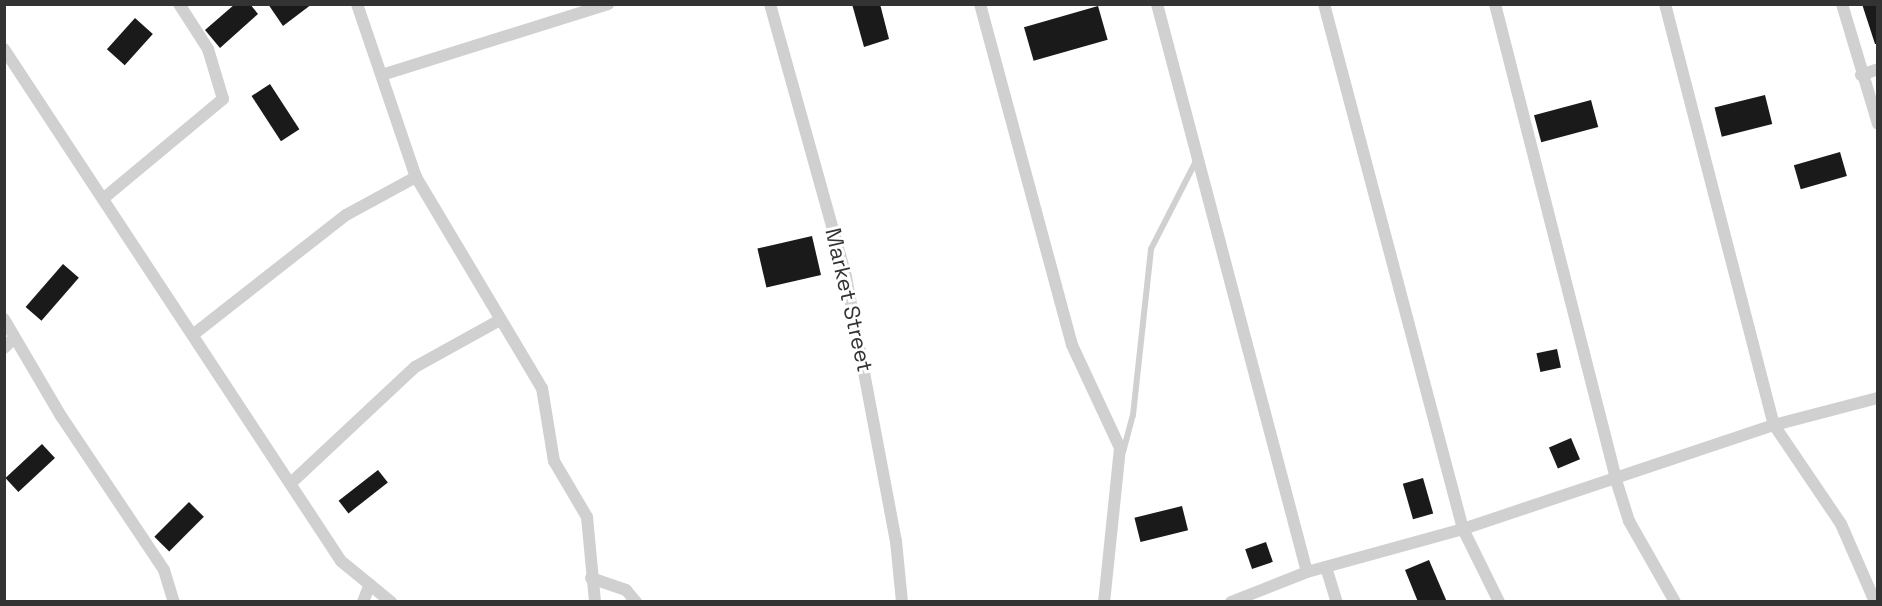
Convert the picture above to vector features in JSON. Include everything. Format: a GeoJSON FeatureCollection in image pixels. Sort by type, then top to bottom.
{"type":"FeatureCollection","features":[{"type":"Feature","properties":{"kind":"street"},"geometry":{"type":"LineString","coordinates":[[104,198],[223,99],[208,49],[179,4]]}},
{"type":"Feature","properties":{"kind":"street"},"geometry":{"type":"LineString","coordinates":[[357,4],[385,74],[416,177],[542,388],[554,461],[587,517],[595,602]]}},
{"type":"Feature","properties":{"kind":"street"},"geometry":{"type":"LineString","coordinates":[[385,74],[573,8],[608,4]]}},
{"type":"Feature","properties":{"kind":"street","name":"Market Street"},"geometry":{"type":"LineString","coordinates":[[770,4],[846,277],[896,541],[902,602]]}},
{"type":"Feature","properties":{"kind":"street"},"geometry":{"type":"LineString","coordinates":[[980,4],[1072,345],[1120,448],[1104,602]]}},
{"type":"Feature","properties":{"kind":"street"},"geometry":{"type":"LineString","coordinates":[[1157,4],[1195,163],[1307,572]]}},
{"type":"Feature","properties":{"kind":"street"},"geometry":{"type":"LineString","coordinates":[[1324,4],[1463,530],[1499,602]]}},
{"type":"Feature","properties":{"kind":"street"},"geometry":{"type":"LineString","coordinates":[[1495,4],[1616,480],[1629,521],[1675,602]]}},
{"type":"Feature","properties":{"kind":"street"},"geometry":{"type":"LineString","coordinates":[[1665,4],[1774,425],[1841,524],[1875,602]]}},
{"type":"Feature","properties":{"kind":"street"},"geometry":{"type":"LineString","coordinates":[[1842,4],[1861,75],[1878,124]]}},
{"type":"Feature","properties":{"kind":"street"},"geometry":{"type":"LineString","coordinates":[[4,49],[194,334],[341,561],[391,602]]}},
{"type":"Feature","properties":{"kind":"street"},"geometry":{"type":"LineString","coordinates":[[1861,75],[1878,69]]}},
{"type":"Feature","properties":{"kind":"street"},"geometry":{"type":"LineString","coordinates":[[194,334],[346,215],[416,177]]}},
{"type":"Feature","properties":{"kind":"street"},"geometry":{"type":"LineString","coordinates":[[4,319],[164,570],[174,602]]}},
{"type":"Feature","properties":{"kind":"street"},"geometry":{"type":"LineString","coordinates":[[291,483],[415,367],[500,320]]}},
{"type":"Feature","properties":{"kind":"street"},"geometry":{"type":"LineString","coordinates":[[4,348],[14,338]]}},
{"type":"Feature","properties":{"kind":"street"},"geometry":{"type":"LineString","coordinates":[[1231,602],[1307,572],[1463,530],[1774,425],[1878,398]]}},
{"type":"Feature","properties":{"kind":"street"},"geometry":{"type":"LineString","coordinates":[[1326,567],[1337,602]]}},
{"type":"Feature","properties":{"kind":"street"},"geometry":{"type":"LineString","coordinates":[[591,578],[627,590],[636,602]]}},
{"type":"Feature","properties":{"kind":"street"},"geometry":{"type":"LineString","coordinates":[[363,602],[370,584]]}},
{"type":"Feature","properties":{"kind":"lane"},"geometry":{"type":"LineString","coordinates":[[1120,462],[1133,415],[1151,249],[1195,163]]}},
{"type":"Feature","properties":{"kind":"building"},"geometry":{"type":"Polygon","coordinates":[[[235,4],[250,4],[258,14],[220,48],[205,30],[235,4]]]}},
{"type":"Feature","properties":{"kind":"building"},"geometry":{"type":"Polygon","coordinates":[[[268,4],[312,4],[283,26],[268,4]]]}},
{"type":"Feature","properties":{"kind":"building"},"geometry":{"type":"Polygon","coordinates":[[[852,4],[880,4],[889,39],[864,47],[852,4]]]}},
{"type":"Feature","properties":{"kind":"building"},"geometry":{"type":"Polygon","coordinates":[[[1862,4],[1878,4],[1878,44],[1875,44],[1862,4]]]}},
{"type":"Feature","properties":{"kind":"building"},"geometry":{"type":"Polygon","coordinates":[[[1098,6],[1108,40],[1034,61],[1024,27],[1098,6]]]}},
{"type":"Feature","properties":{"kind":"building"},"geometry":{"type":"Polygon","coordinates":[[[135,18],[153,34],[125,65],[107,49],[135,18]]]}},
{"type":"Feature","properties":{"kind":"building"},"geometry":{"type":"Polygon","coordinates":[[[270,84],[299,129],[281,141],[252,96],[270,84]]]}},
{"type":"Feature","properties":{"kind":"building"},"geometry":{"type":"Polygon","coordinates":[[[1765,95],[1772,124],[1722,137],[1715,108],[1765,95]]]}},
{"type":"Feature","properties":{"kind":"building"},"geometry":{"type":"Polygon","coordinates":[[[1591,100],[1598,127],[1541,142],[1534,115],[1591,100]]]}},
{"type":"Feature","properties":{"kind":"building"},"geometry":{"type":"Polygon","coordinates":[[[1840,152],[1847,176],[1801,189],[1794,165],[1840,152]]]}},
{"type":"Feature","properties":{"kind":"building"},"geometry":{"type":"Polygon","coordinates":[[[812,236],[821,275],[766,288],[757,249],[812,236]]]}},
{"type":"Feature","properties":{"kind":"building"},"geometry":{"type":"Polygon","coordinates":[[[63,264],[79,278],[41,321],[26,307],[63,264]]]}},
{"type":"Feature","properties":{"kind":"building"},"geometry":{"type":"Polygon","coordinates":[[[1557,349],[1561,368],[1540,372],[1536,353],[1557,349]]]}},
{"type":"Feature","properties":{"kind":"building"},"geometry":{"type":"Polygon","coordinates":[[[1571,438],[1580,459],[1558,469],[1549,447],[1571,438]]]}},
{"type":"Feature","properties":{"kind":"building"},"geometry":{"type":"Polygon","coordinates":[[[42,444],[55,458],[18,492],[5,478],[42,444]]]}},
{"type":"Feature","properties":{"kind":"building"},"geometry":{"type":"Polygon","coordinates":[[[378,470],[388,483],[348,513],[339,501],[378,470]]]}},
{"type":"Feature","properties":{"kind":"building"},"geometry":{"type":"Polygon","coordinates":[[[1423,478],[1433,514],[1413,519],[1403,484],[1423,478]]]}},
{"type":"Feature","properties":{"kind":"building"},"geometry":{"type":"Polygon","coordinates":[[[189,502],[204,517],[169,551],[154,537],[189,502]]]}},
{"type":"Feature","properties":{"kind":"building"},"geometry":{"type":"Polygon","coordinates":[[[1182,506],[1188,530],[1141,542],[1134,518],[1182,506]]]}},
{"type":"Feature","properties":{"kind":"building"},"geometry":{"type":"Polygon","coordinates":[[[1266,542],[1273,562],[1252,569],[1245,549],[1266,542]]]}},
{"type":"Feature","properties":{"kind":"building"},"geometry":{"type":"Polygon","coordinates":[[[1429,560],[1447,602],[1418,602],[1405,570],[1429,560]]]}}]}
